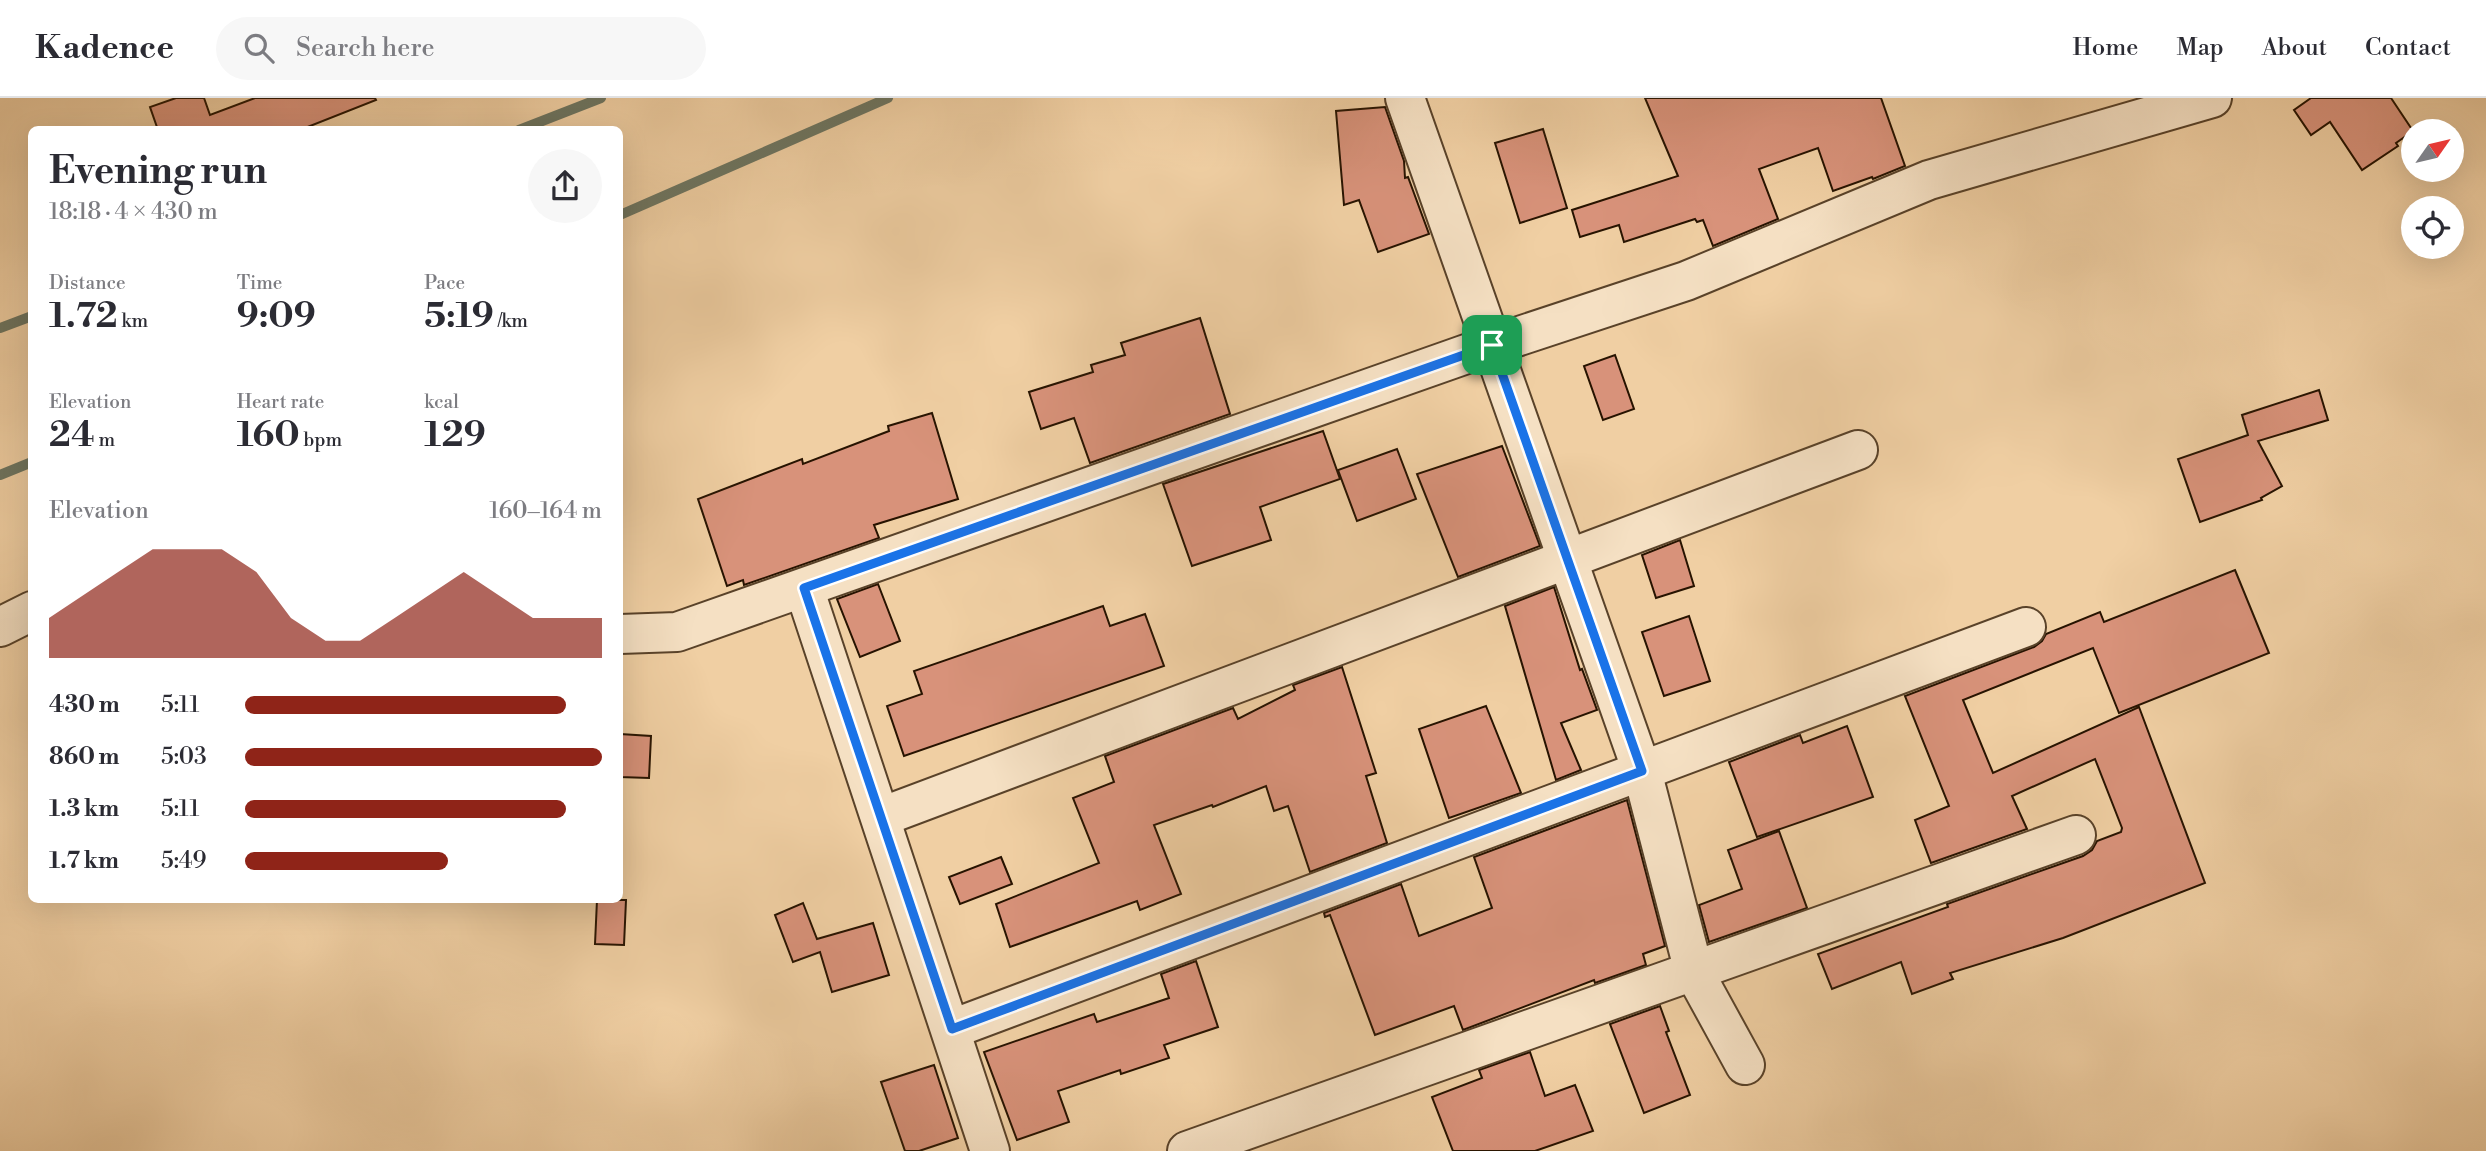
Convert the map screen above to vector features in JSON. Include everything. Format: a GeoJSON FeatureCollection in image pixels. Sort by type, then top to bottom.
{"type":"FeatureCollection","features":[{"type":"Feature","properties":{"kind":"street"},"geometry":{"type":"LineString","coordinates":[[1405,98],[1642,771],[1694,972],[1745,1065]]}},
{"type":"Feature","properties":{"kind":"street"},"geometry":{"type":"LineString","coordinates":[[623,634],[677,632],[1492,345],[1686,281],[1929,180],[2212,98]]}},
{"type":"Feature","properties":{"kind":"street"},"geometry":{"type":"LineString","coordinates":[[881,817],[1858,450]]}},
{"type":"Feature","properties":{"kind":"street"},"geometry":{"type":"LineString","coordinates":[[804,588],[952,1029],[990,1151]]}},
{"type":"Feature","properties":{"kind":"street"},"geometry":{"type":"LineString","coordinates":[[0,627],[28,613]]}},
{"type":"Feature","properties":{"kind":"street"},"geometry":{"type":"LineString","coordinates":[[952,1029],[2026,627]]}},
{"type":"Feature","properties":{"kind":"street"},"geometry":{"type":"LineString","coordinates":[[1187,1151],[2076,835]]}},
{"type":"Feature","properties":{"kind":"building"},"geometry":{"type":"Polygon","coordinates":[[[176,98],[204,98],[210,115],[255,98],[376,100],[310,126],[157,126],[150,107],[176,98]]]}},
{"type":"Feature","properties":{"kind":"building"},"geometry":{"type":"Polygon","coordinates":[[[1645,98],[1881,98],[1905,166],[1833,191],[1818,148],[1759,169],[1778,219],[1713,246],[1703,220],[1697,222],[1695,219],[1624,242],[1619,225],[1580,237],[1572,210],[1678,176],[1645,98]]]}},
{"type":"Feature","properties":{"kind":"building"},"geometry":{"type":"Polygon","coordinates":[[[2311,98],[2391,98],[2405,119],[2401,119],[2401,139],[2396,143],[2398,146],[2362,170],[2330,122],[2311,135],[2294,110],[2311,98]]]}},
{"type":"Feature","properties":{"kind":"building"},"geometry":{"type":"Polygon","coordinates":[[[1385,107],[1404,161],[1405,178],[1408,177],[1429,234],[1378,252],[1359,200],[1344,205],[1336,111],[1385,107]]]}},
{"type":"Feature","properties":{"kind":"building"},"geometry":{"type":"Polygon","coordinates":[[[1543,129],[1567,208],[1520,223],[1495,143],[1543,129]]]}},
{"type":"Feature","properties":{"kind":"building"},"geometry":{"type":"Polygon","coordinates":[[[1200,318],[1230,414],[1090,463],[1074,418],[1041,429],[1029,392],[1093,372],[1091,365],[1125,355],[1121,343],[1200,318]]]}},
{"type":"Feature","properties":{"kind":"building"},"geometry":{"type":"Polygon","coordinates":[[[1615,355],[1634,409],[1603,420],[1584,366],[1615,355]]]}},
{"type":"Feature","properties":{"kind":"building"},"geometry":{"type":"Polygon","coordinates":[[[2319,390],[2328,420],[2258,441],[2282,486],[2261,498],[2262,500],[2200,522],[2178,459],[2248,435],[2242,415],[2319,390]]]}},
{"type":"Feature","properties":{"kind":"building"},"geometry":{"type":"Polygon","coordinates":[[[932,413],[958,499],[874,525],[879,538],[744,585],[743,580],[727,586],[698,499],[802,459],[803,464],[889,431],[888,426],[932,413]]]}},
{"type":"Feature","properties":{"kind":"building"},"geometry":{"type":"Polygon","coordinates":[[[1323,431],[1340,479],[1260,507],[1271,540],[1192,566],[1163,484],[1323,431]]]}},
{"type":"Feature","properties":{"kind":"building"},"geometry":{"type":"Polygon","coordinates":[[[1502,446],[1540,546],[1458,577],[1417,474],[1502,446]]]}},
{"type":"Feature","properties":{"kind":"building"},"geometry":{"type":"Polygon","coordinates":[[[1397,449],[1416,499],[1357,521],[1338,470],[1397,449]]]}},
{"type":"Feature","properties":{"kind":"building"},"geometry":{"type":"Polygon","coordinates":[[[1680,540],[1694,586],[1656,598],[1642,555],[1680,540]]]}},
{"type":"Feature","properties":{"kind":"building"},"geometry":{"type":"Polygon","coordinates":[[[2235,570],[2269,653],[2119,713],[2093,648],[1963,700],[1993,773],[2139,707],[2205,883],[2063,938],[1950,973],[1953,979],[1912,994],[1901,962],[1832,989],[1818,954],[1948,907],[1947,904],[2083,856],[2092,850],[2097,841],[2121,832],[2122,828],[2095,759],[2012,796],[2027,829],[1931,863],[1915,820],[1949,806],[1905,696],[2034,647],[2046,634],[2100,612],[2104,622],[2235,570]]]}},
{"type":"Feature","properties":{"kind":"building"},"geometry":{"type":"Polygon","coordinates":[[[878,584],[900,641],[860,657],[837,599],[878,584]]]}},
{"type":"Feature","properties":{"kind":"building"},"geometry":{"type":"Polygon","coordinates":[[[1554,587],[1580,670],[1582,669],[1597,710],[1561,723],[1581,770],[1556,780],[1505,606],[1554,587]]]}},
{"type":"Feature","properties":{"kind":"building"},"geometry":{"type":"Polygon","coordinates":[[[1103,606],[1110,626],[1145,614],[1164,666],[904,756],[887,706],[922,694],[914,671],[1103,606]]]}},
{"type":"Feature","properties":{"kind":"building"},"geometry":{"type":"Polygon","coordinates":[[[1689,616],[1710,681],[1664,696],[1642,632],[1689,616]]]}},
{"type":"Feature","properties":{"kind":"building"},"geometry":{"type":"Polygon","coordinates":[[[1342,667],[1376,773],[1366,776],[1387,843],[1310,872],[1288,806],[1274,811],[1266,786],[1213,807],[1212,805],[1154,825],[1181,894],[1140,910],[1137,901],[1010,947],[996,904],[1099,863],[1073,798],[1114,782],[1105,756],[1233,708],[1238,719],[1295,690],[1293,685],[1342,667]]]}},
{"type":"Feature","properties":{"kind":"building"},"geometry":{"type":"Polygon","coordinates":[[[1486,706],[1521,793],[1449,818],[1419,729],[1486,706]]]}},
{"type":"Feature","properties":{"kind":"building"},"geometry":{"type":"Polygon","coordinates":[[[1847,726],[1873,797],[1757,837],[1729,762],[1800,735],[1803,743],[1847,726]]]}},
{"type":"Feature","properties":{"kind":"building"},"geometry":{"type":"Polygon","coordinates":[[[623,734],[651,736],[649,778],[623,777],[623,734]]]}},
{"type":"Feature","properties":{"kind":"building"},"geometry":{"type":"Polygon","coordinates":[[[1627,800],[1665,946],[1643,954],[1646,965],[1595,983],[1594,980],[1463,1030],[1454,1006],[1375,1035],[1330,915],[1325,917],[1324,913],[1401,884],[1419,936],[1492,908],[1474,857],[1627,800]]]}},
{"type":"Feature","properties":{"kind":"building"},"geometry":{"type":"Polygon","coordinates":[[[1779,831],[1807,908],[1709,942],[1699,905],[1742,889],[1728,850],[1779,831]]]}},
{"type":"Feature","properties":{"kind":"building"},"geometry":{"type":"Polygon","coordinates":[[[1001,857],[1012,884],[960,904],[949,877],[1001,857]]]}},
{"type":"Feature","properties":{"kind":"building"},"geometry":{"type":"Polygon","coordinates":[[[623,900],[626,900],[624,945],[595,944],[597,903],[623,903],[623,900]]]}},
{"type":"Feature","properties":{"kind":"building"},"geometry":{"type":"Polygon","coordinates":[[[803,903],[817,939],[873,923],[889,975],[832,992],[820,952],[793,962],[775,915],[803,903]]]}},
{"type":"Feature","properties":{"kind":"building"},"geometry":{"type":"Polygon","coordinates":[[[1196,961],[1218,1027],[1164,1045],[1169,1058],[1121,1074],[1120,1070],[1058,1091],[1069,1122],[1017,1140],[984,1052],[1094,1014],[1097,1022],[1169,998],[1161,974],[1196,961]]]}},
{"type":"Feature","properties":{"kind":"building"},"geometry":{"type":"Polygon","coordinates":[[[1660,1006],[1669,1031],[1666,1032],[1690,1095],[1644,1113],[1610,1024],[1660,1006]]]}},
{"type":"Feature","properties":{"kind":"building"},"geometry":{"type":"Polygon","coordinates":[[[1530,1052],[1545,1096],[1575,1085],[1593,1131],[1535,1151],[1453,1151],[1432,1097],[1482,1078],[1479,1070],[1530,1052]]]}},
{"type":"Feature","properties":{"kind":"building"},"geometry":{"type":"Polygon","coordinates":[[[934,1065],[958,1138],[919,1151],[905,1151],[881,1082],[934,1065]]]}},
{"type":"Feature","properties":{"kind":"waterway"},"geometry":{"type":"LineString","coordinates":[[529,126],[601,98]]}},
{"type":"Feature","properties":{"kind":"waterway"},"geometry":{"type":"LineString","coordinates":[[623,214],[888,98]]}},
{"type":"Feature","properties":{"kind":"waterway"},"geometry":{"type":"LineString","coordinates":[[0,328],[28,318]]}},
{"type":"Feature","properties":{"kind":"waterway"},"geometry":{"type":"LineString","coordinates":[[0,475],[28,464]]}},
{"type":"Feature","properties":{"kind":"route"},"geometry":{"type":"LineString","coordinates":[[1492,345],[1642,771],[952,1029],[804,588],[1492,345]]}}]}
